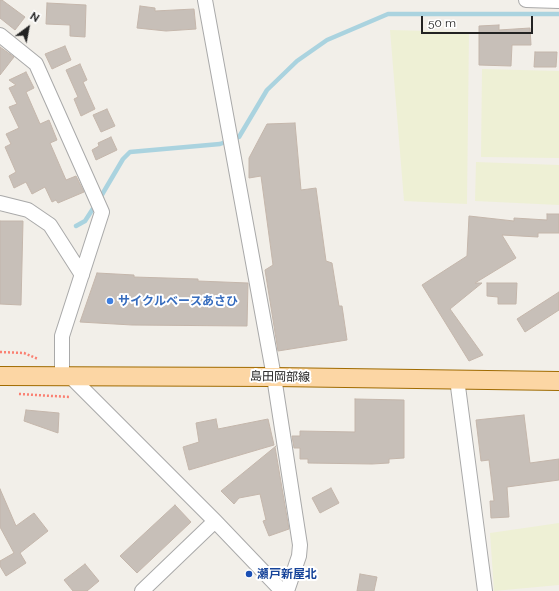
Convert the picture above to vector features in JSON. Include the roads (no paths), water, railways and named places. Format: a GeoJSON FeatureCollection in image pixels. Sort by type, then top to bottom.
{"type":"FeatureCollection","features":[{"type":"Feature","properties":{"kind":"main road","name":"島田岡部線"},"geometry":{"type":"LineString","coordinates":[[0,376],[274,377],[559,381]]}},
{"type":"Feature","properties":{"kind":"street"},"geometry":{"type":"LineString","coordinates":[[205,0],[274,377],[300,545],[299,556],[287,591]]}},
{"type":"Feature","properties":{"kind":"street"},"geometry":{"type":"LineString","coordinates":[[526,0],[559,1]]}},
{"type":"Feature","properties":{"kind":"street"},"geometry":{"type":"LineString","coordinates":[[0,35],[36,64],[102,212],[62,336],[66,376],[215,520],[282,591]]}},
{"type":"Feature","properties":{"kind":"street"},"geometry":{"type":"LineString","coordinates":[[0,203],[28,210],[50,225],[82,275]]}},
{"type":"Feature","properties":{"kind":"street"},"geometry":{"type":"LineString","coordinates":[[457,379],[485,591]]}},
{"type":"Feature","properties":{"kind":"street"},"geometry":{"type":"LineString","coordinates":[[142,591],[215,520]]}},
{"type":"Feature","properties":{"kind":"waterway"},"geometry":{"type":"LineString","coordinates":[[100,198],[123,159],[130,152],[220,144],[239,137],[267,90],[297,61],[327,40],[388,14],[559,14]]}},
{"type":"Feature","properties":{"kind":"waterway"},"geometry":{"type":"LineString","coordinates":[[76,226],[85,221],[96,204]]}},
{"type":"Feature","properties":{"kind":"place","name":"サイクルベースあさひ"},"geometry":{"type":"Point","coordinates":[110,301]}},
{"type":"Feature","properties":{"kind":"place","name":"瀬戸新屋北"},"geometry":{"type":"Point","coordinates":[249,574]}}]}
